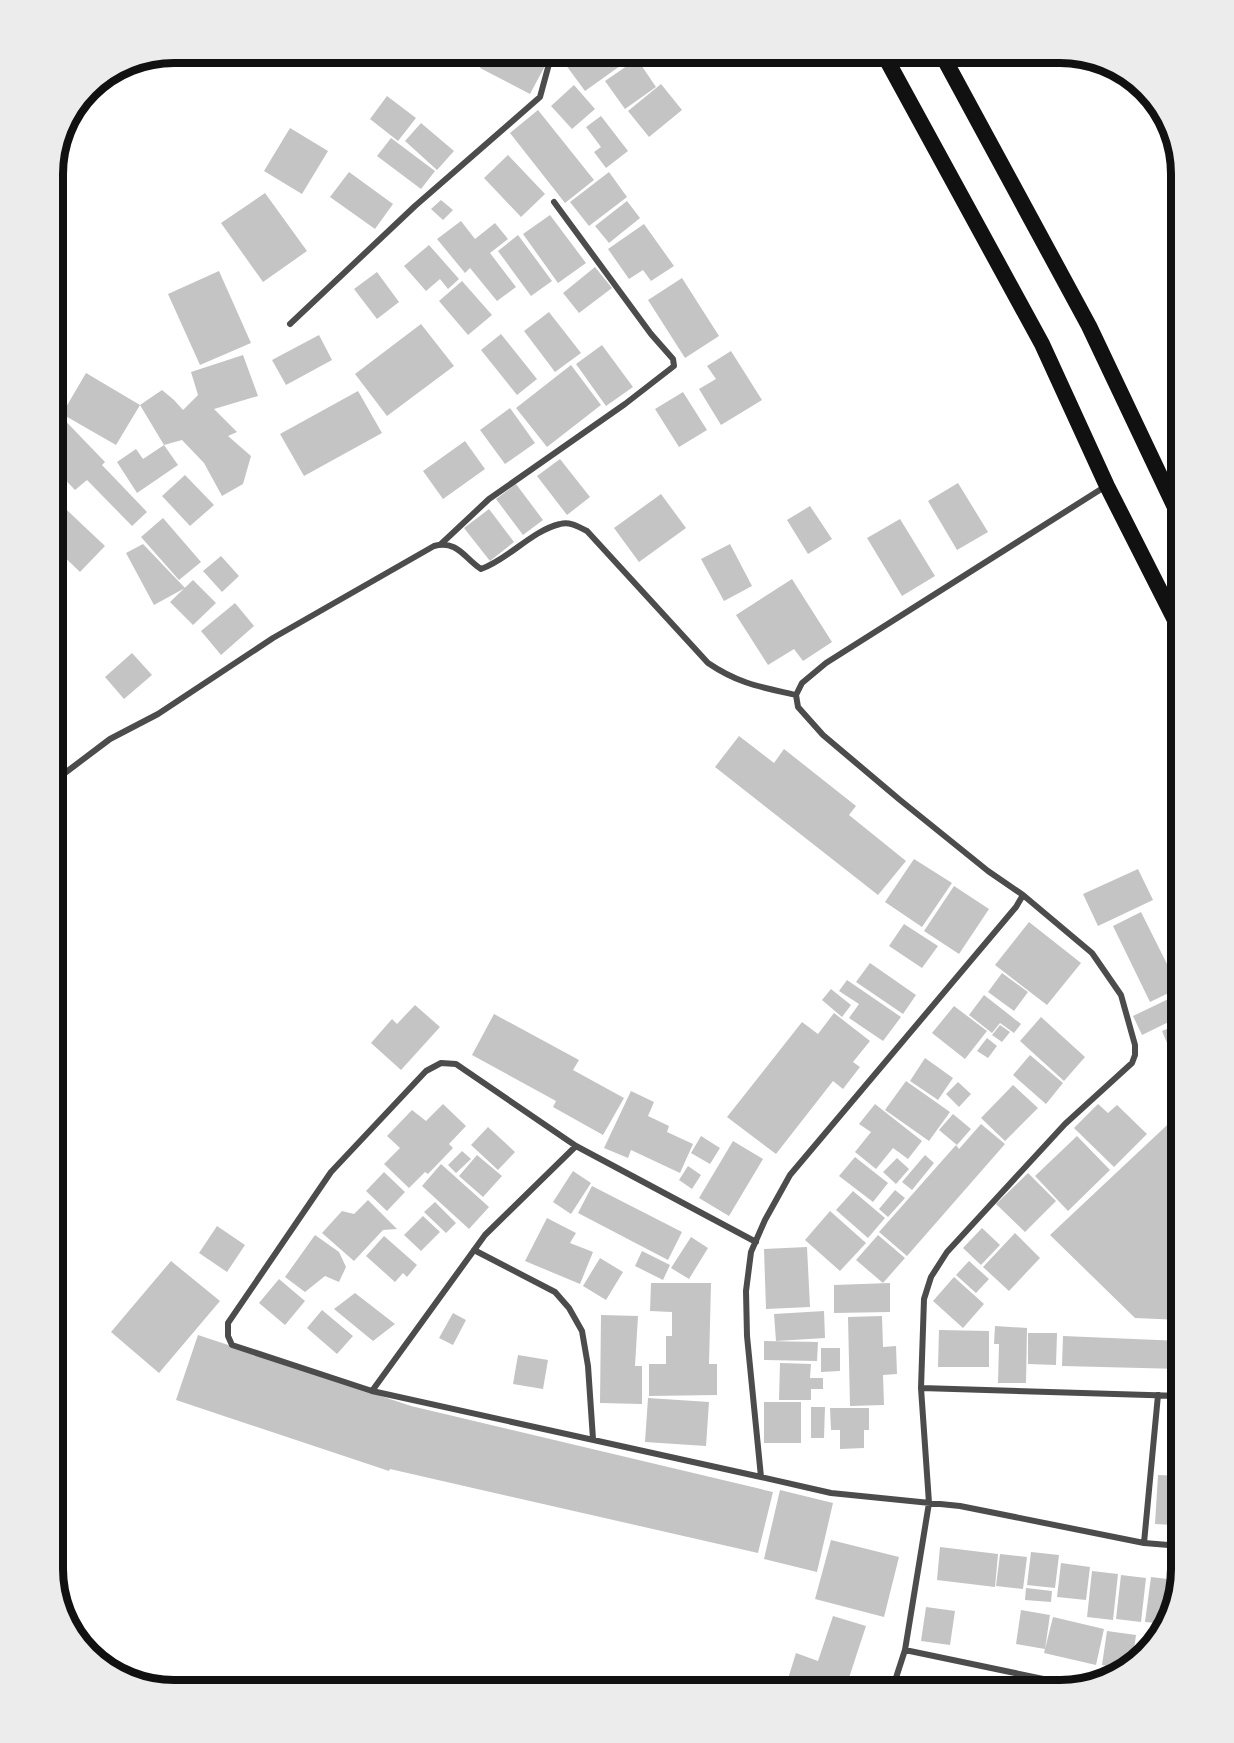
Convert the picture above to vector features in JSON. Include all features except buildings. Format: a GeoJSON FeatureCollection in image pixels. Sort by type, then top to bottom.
{"type":"FeatureCollection","features":[{"type":"Feature","properties":{"kind":"highway"},"geometry":{"type":"LineString","coordinates":[[888,63],[1042,344],[1107,486],[1171,611]]}},
{"type":"Feature","properties":{"kind":"highway"},"geometry":{"type":"LineString","coordinates":[[946,63],[1089,326],[1171,497]]}},
{"type":"Feature","properties":{"kind":"street"},"geometry":{"type":"LineString","coordinates":[[290,324],[415,206],[540,97],[549,63]]}},
{"type":"Feature","properties":{"kind":"street"},"geometry":{"type":"LineString","coordinates":[[63,774],[110,739],[158,714],[273,638],[424,551],[441,544],[489,499],[625,404],[674,366],[673,359],[651,334],[554,202]]}},
{"type":"Feature","properties":{"kind":"street"},"geometry":{"type":"LineString","coordinates":[[895,1680],[905,1650],[930,1503],[921,1388],[924,1299],[931,1278],[947,1252],[1065,1124],[1132,1063],[1135,1045],[1121,995],[1092,953],[823,735],[798,707],[796,695],[802,683],[826,663],[1107,486]]}},
{"type":"Feature","properties":{"kind":"street"},"geometry":{"type":"LineString","coordinates":[[441,544],[448,544],[462,552],[482,569],[538,534],[562,523],[575,525],[587,531],[708,663],[728,676],[750,684],[796,695]]}},
{"type":"Feature","properties":{"kind":"street"},"geometry":{"type":"LineString","coordinates":[[761,1477],[747,1336],[746,1291],[751,1252],[790,1175],[1016,907],[1023,895]]}},
{"type":"Feature","properties":{"kind":"street"},"geometry":{"type":"LineString","coordinates":[[756,1242],[576,1146],[456,1064],[441,1063],[426,1071],[331,1172],[228,1323],[228,1336],[232,1346],[372,1391],[831,1493],[960,1506],[1144,1543],[1171,1545]]}},
{"type":"Feature","properties":{"kind":"street"},"geometry":{"type":"LineString","coordinates":[[372,1391],[485,1235],[576,1146]]}},
{"type":"Feature","properties":{"kind":"street"},"geometry":{"type":"LineString","coordinates":[[474,1250],[555,1292],[569,1308],[582,1331],[588,1366],[593,1440]]}},
{"type":"Feature","properties":{"kind":"street"},"geometry":{"type":"LineString","coordinates":[[921,1388],[1171,1396]]}},
{"type":"Feature","properties":{"kind":"street"},"geometry":{"type":"LineString","coordinates":[[1144,1543],[1158,1395]]}},
{"type":"Feature","properties":{"kind":"street"},"geometry":{"type":"LineString","coordinates":[[905,1650],[1048,1680]]}}]}
